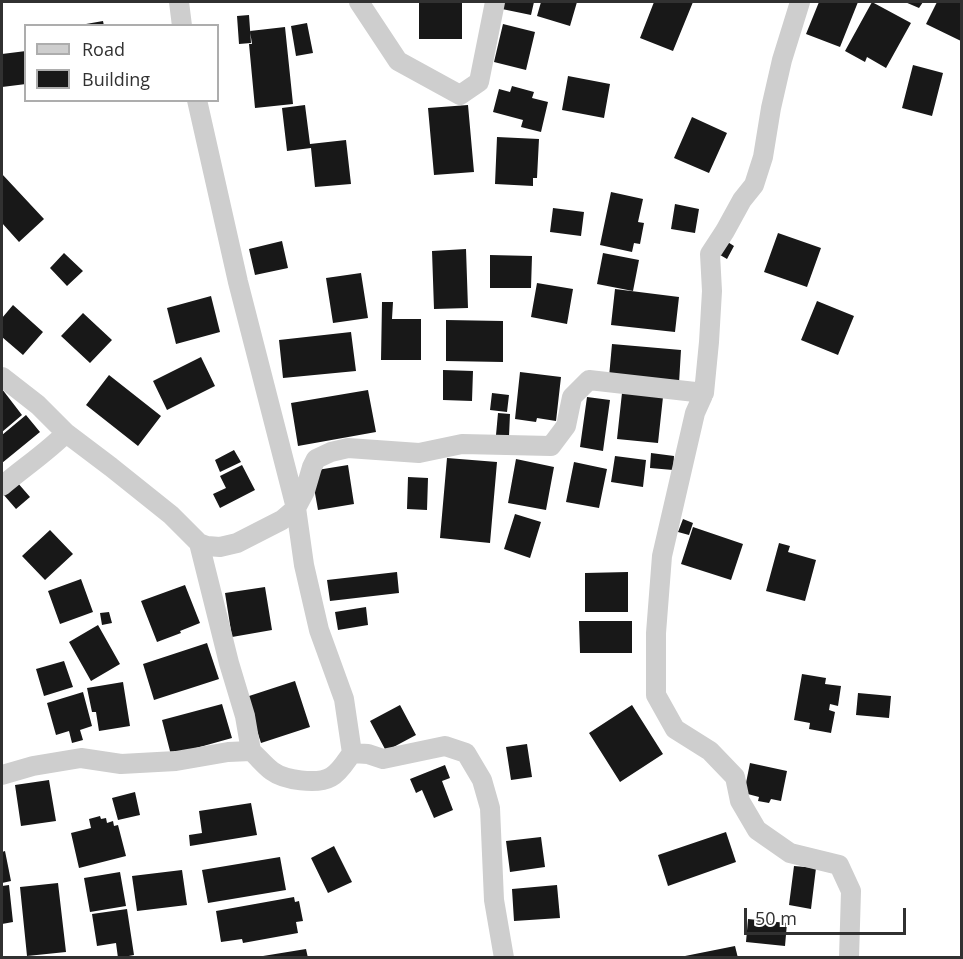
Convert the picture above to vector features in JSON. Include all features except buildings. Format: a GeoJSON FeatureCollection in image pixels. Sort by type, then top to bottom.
{"type":"FeatureCollection","features":[{"type":"Feature","properties":{"kind":"street"},"geometry":{"type":"LineString","coordinates":[[179,2],[182,24]]}},
{"type":"Feature","properties":{"kind":"street"},"geometry":{"type":"LineString","coordinates":[[359,2],[398,61],[460,95],[479,82],[495,2]]}},
{"type":"Feature","properties":{"kind":"street"},"geometry":{"type":"LineString","coordinates":[[800,2],[782,60],[763,157],[754,184],[710,254],[712,291],[704,393],[695,413],[662,556],[656,633],[656,694],[675,729],[710,751],[735,777],[740,801],[757,830],[790,852],[839,865],[851,891],[849,957]]}},
{"type":"Feature","properties":{"kind":"street"},"geometry":{"type":"LineString","coordinates":[[197,102],[236,270],[296,507],[304,565],[319,630],[344,699],[352,753],[339,771],[330,777],[320,781],[291,779],[273,772],[251,752],[244,716],[199,543]]}},
{"type":"Feature","properties":{"kind":"street"},"geometry":{"type":"LineString","coordinates":[[2,377],[38,405],[66,434],[171,515],[199,543],[220,547],[237,543],[282,520],[296,507],[305,491],[316,459],[331,452],[348,448],[419,453],[462,444],[551,446],[566,426],[572,397],[590,380],[704,393]]}},
{"type":"Feature","properties":{"kind":"street"},"geometry":{"type":"LineString","coordinates":[[2,486],[66,434]]}},
{"type":"Feature","properties":{"kind":"street"},"geometry":{"type":"LineString","coordinates":[[352,753],[368,754],[383,759],[445,746],[466,753],[482,780],[490,808],[494,900],[504,957]]}},
{"type":"Feature","properties":{"kind":"street"},"geometry":{"type":"LineString","coordinates":[[2,775],[33,766],[81,758],[122,764],[176,761],[228,752],[251,752]]}}]}
